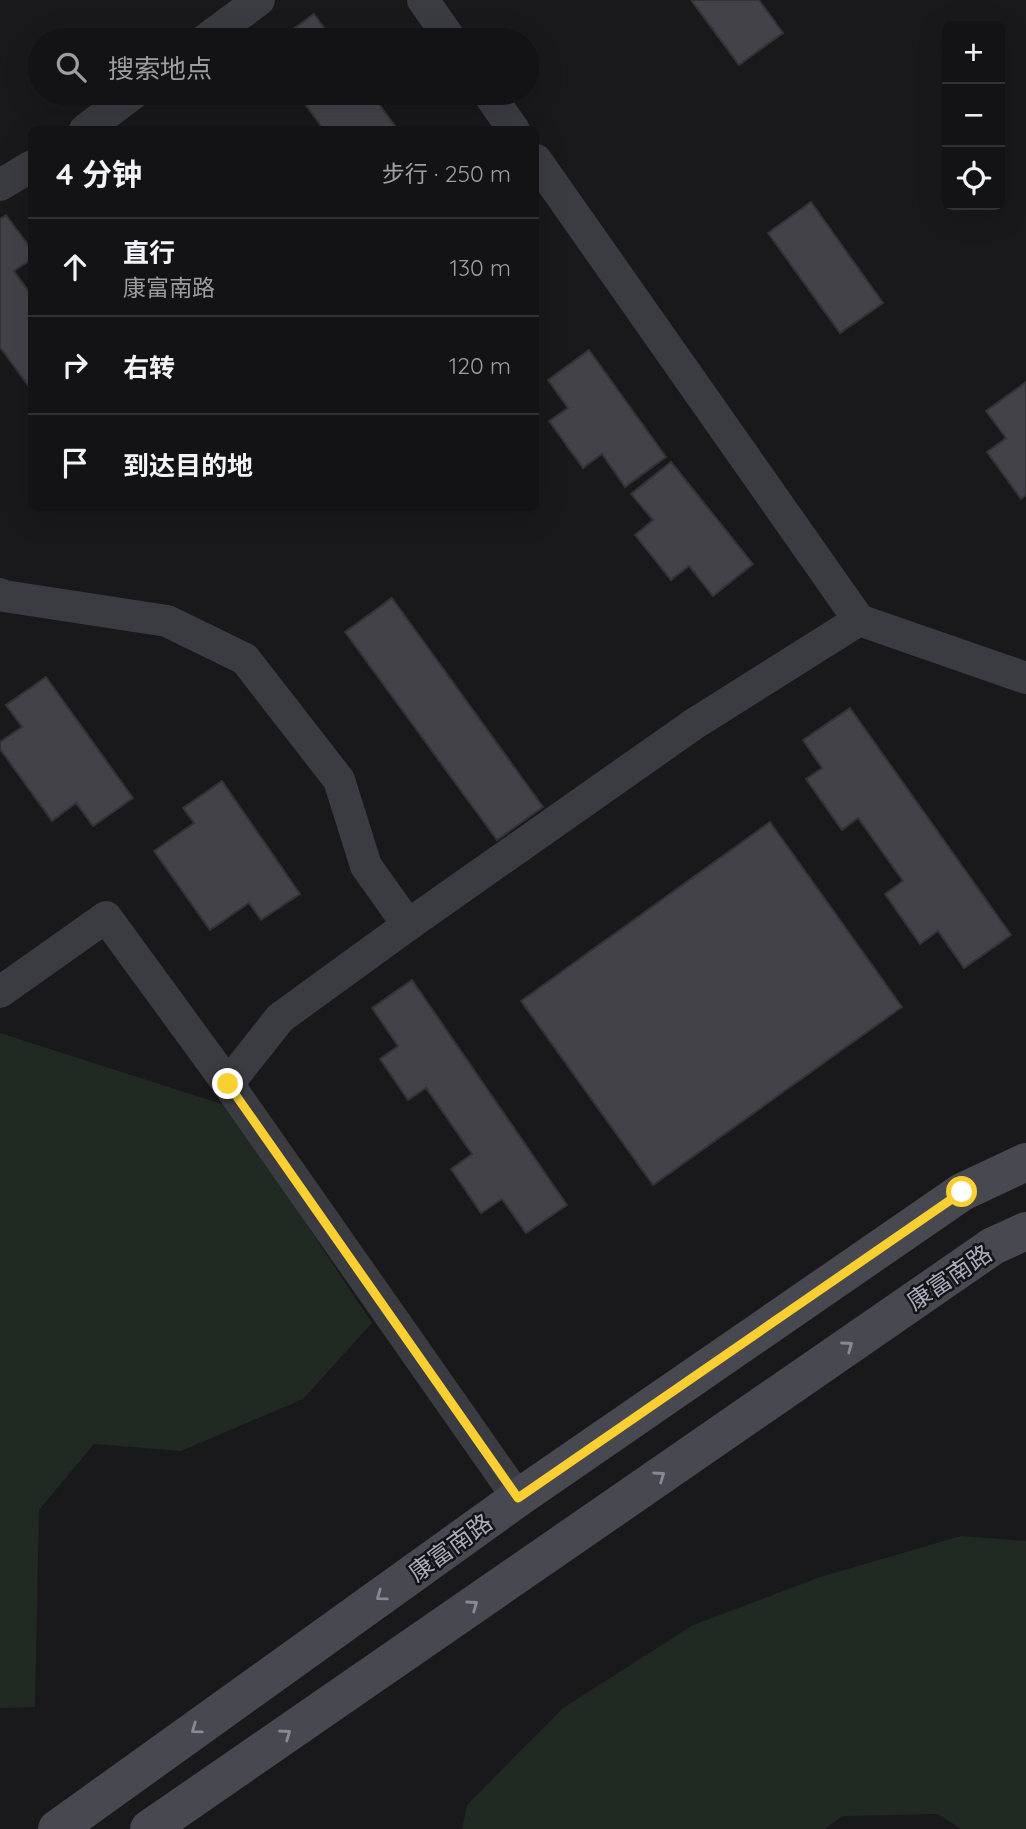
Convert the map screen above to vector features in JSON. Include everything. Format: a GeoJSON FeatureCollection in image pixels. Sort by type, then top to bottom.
{"type":"FeatureCollection","features":[{"type":"Feature","properties":{"kind":"main road","name":"康富南路"},"geometry":{"type":"LineString","coordinates":[[57,1829],[518,1498],[962,1192],[1026,1162]]}},
{"type":"Feature","properties":{"kind":"main road","name":"康富南路"},"geometry":{"type":"LineString","coordinates":[[149,1829],[993,1246],[1026,1231]]}},
{"type":"Feature","properties":{"kind":"street"},"geometry":{"type":"LineString","coordinates":[[221,28],[259,0]]}},
{"type":"Feature","properties":{"kind":"street"},"geometry":{"type":"LineString","coordinates":[[423,0],[443,28]]}},
{"type":"Feature","properties":{"kind":"street"},"geometry":{"type":"LineString","coordinates":[[90,126],[118,105]]}},
{"type":"Feature","properties":{"kind":"street"},"geometry":{"type":"LineString","coordinates":[[496,105],[511,126]]}},
{"type":"Feature","properties":{"kind":"street"},"geometry":{"type":"LineString","coordinates":[[539,164],[859,621],[1026,678]]}},
{"type":"Feature","properties":{"kind":"street"},"geometry":{"type":"LineString","coordinates":[[0,186],[28,168]]}},
{"type":"Feature","properties":{"kind":"street"},"geometry":{"type":"LineString","coordinates":[[0,594],[167,621],[245,659],[339,780],[366,866],[408,925]]}},
{"type":"Feature","properties":{"kind":"street"},"geometry":{"type":"LineString","coordinates":[[228,1084],[280,1018],[694,724],[859,621]]}},
{"type":"Feature","properties":{"kind":"street"},"geometry":{"type":"LineString","coordinates":[[0,992],[106,917],[228,1084],[518,1498]]}},
{"type":"Feature","properties":{"kind":"shaded area"},"geometry":{"type":"Polygon","coordinates":[[[0,1033],[228,1106],[372,1323],[303,1399],[181,1451],[94,1444],[39,1510],[35,1707],[0,1708],[0,1033]]]}},
{"type":"Feature","properties":{"kind":"shaded area"},"geometry":{"type":"Polygon","coordinates":[[[961,1536],[1026,1541],[1026,1829],[961,1829],[938,1814],[843,1816],[825,1829],[462,1829],[467,1805],[563,1708],[693,1625],[820,1577],[961,1536]]]}},
{"type":"Feature","properties":{"kind":"building"},"geometry":{"type":"Polygon","coordinates":[[[691,0],[759,0],[783,33],[739,65],[691,0]]]}},
{"type":"Feature","properties":{"kind":"building"},"geometry":{"type":"Polygon","coordinates":[[[314,14],[324,28],[295,28],[314,14]]]}},
{"type":"Feature","properties":{"kind":"building"},"geometry":{"type":"Polygon","coordinates":[[[306,105],[380,105],[395,126],[321,126],[306,105]]]}},
{"type":"Feature","properties":{"kind":"building"},"geometry":{"type":"Polygon","coordinates":[[[811,202],[883,303],[840,333],[768,233],[811,202]]]}},
{"type":"Feature","properties":{"kind":"building"},"geometry":{"type":"Polygon","coordinates":[[[6,215],[28,245],[28,262],[14,271],[28,290],[28,386],[0,347],[0,219],[6,215]]]}},
{"type":"Feature","properties":{"kind":"building"},"geometry":{"type":"Polygon","coordinates":[[[589,350],[666,457],[625,487],[602,454],[583,468],[549,421],[568,408],[548,380],[589,350]]]}},
{"type":"Feature","properties":{"kind":"building"},"geometry":{"type":"Polygon","coordinates":[[[1026,382],[1026,495],[1021,499],[987,452],[1006,438],[986,411],[1026,382]]]}},
{"type":"Feature","properties":{"kind":"building"},"geometry":{"type":"Polygon","coordinates":[[[671,462],[753,564],[713,596],[689,566],[671,580],[635,535],[653,520],[631,494],[671,462]]]}},
{"type":"Feature","properties":{"kind":"building"},"geometry":{"type":"Polygon","coordinates":[[[392,598],[543,807],[497,840],[345,632],[392,598]]]}},
{"type":"Feature","properties":{"kind":"building"},"geometry":{"type":"Polygon","coordinates":[[[46,677],[133,798],[93,826],[76,803],[52,821],[0,749],[0,742],[22,727],[6,705],[46,677]]]}},
{"type":"Feature","properties":{"kind":"building"},"geometry":{"type":"Polygon","coordinates":[[[850,708],[1011,935],[964,968],[938,931],[920,944],[885,894],[903,881],[858,818],[842,830],[806,779],[822,768],[803,740],[850,708]]]}},
{"type":"Feature","properties":{"kind":"building"},"geometry":{"type":"Polygon","coordinates":[[[222,781],[300,894],[261,920],[249,903],[210,930],[154,851],[194,823],[183,808],[222,781]]]}},
{"type":"Feature","properties":{"kind":"building"},"geometry":{"type":"Polygon","coordinates":[[[770,822],[902,1007],[653,1185],[521,1001],[770,822]]]}},
{"type":"Feature","properties":{"kind":"building"},"geometry":{"type":"Polygon","coordinates":[[[412,980],[567,1205],[526,1233],[502,1199],[481,1213],[451,1169],[472,1154],[426,1088],[408,1100],[380,1059],[398,1046],[372,1008],[412,980]]]}},
{"type":"Feature","properties":{"kind":"route"},"geometry":{"type":"LineString","coordinates":[[228,1084],[518,1498],[962,1192]]}}]}
